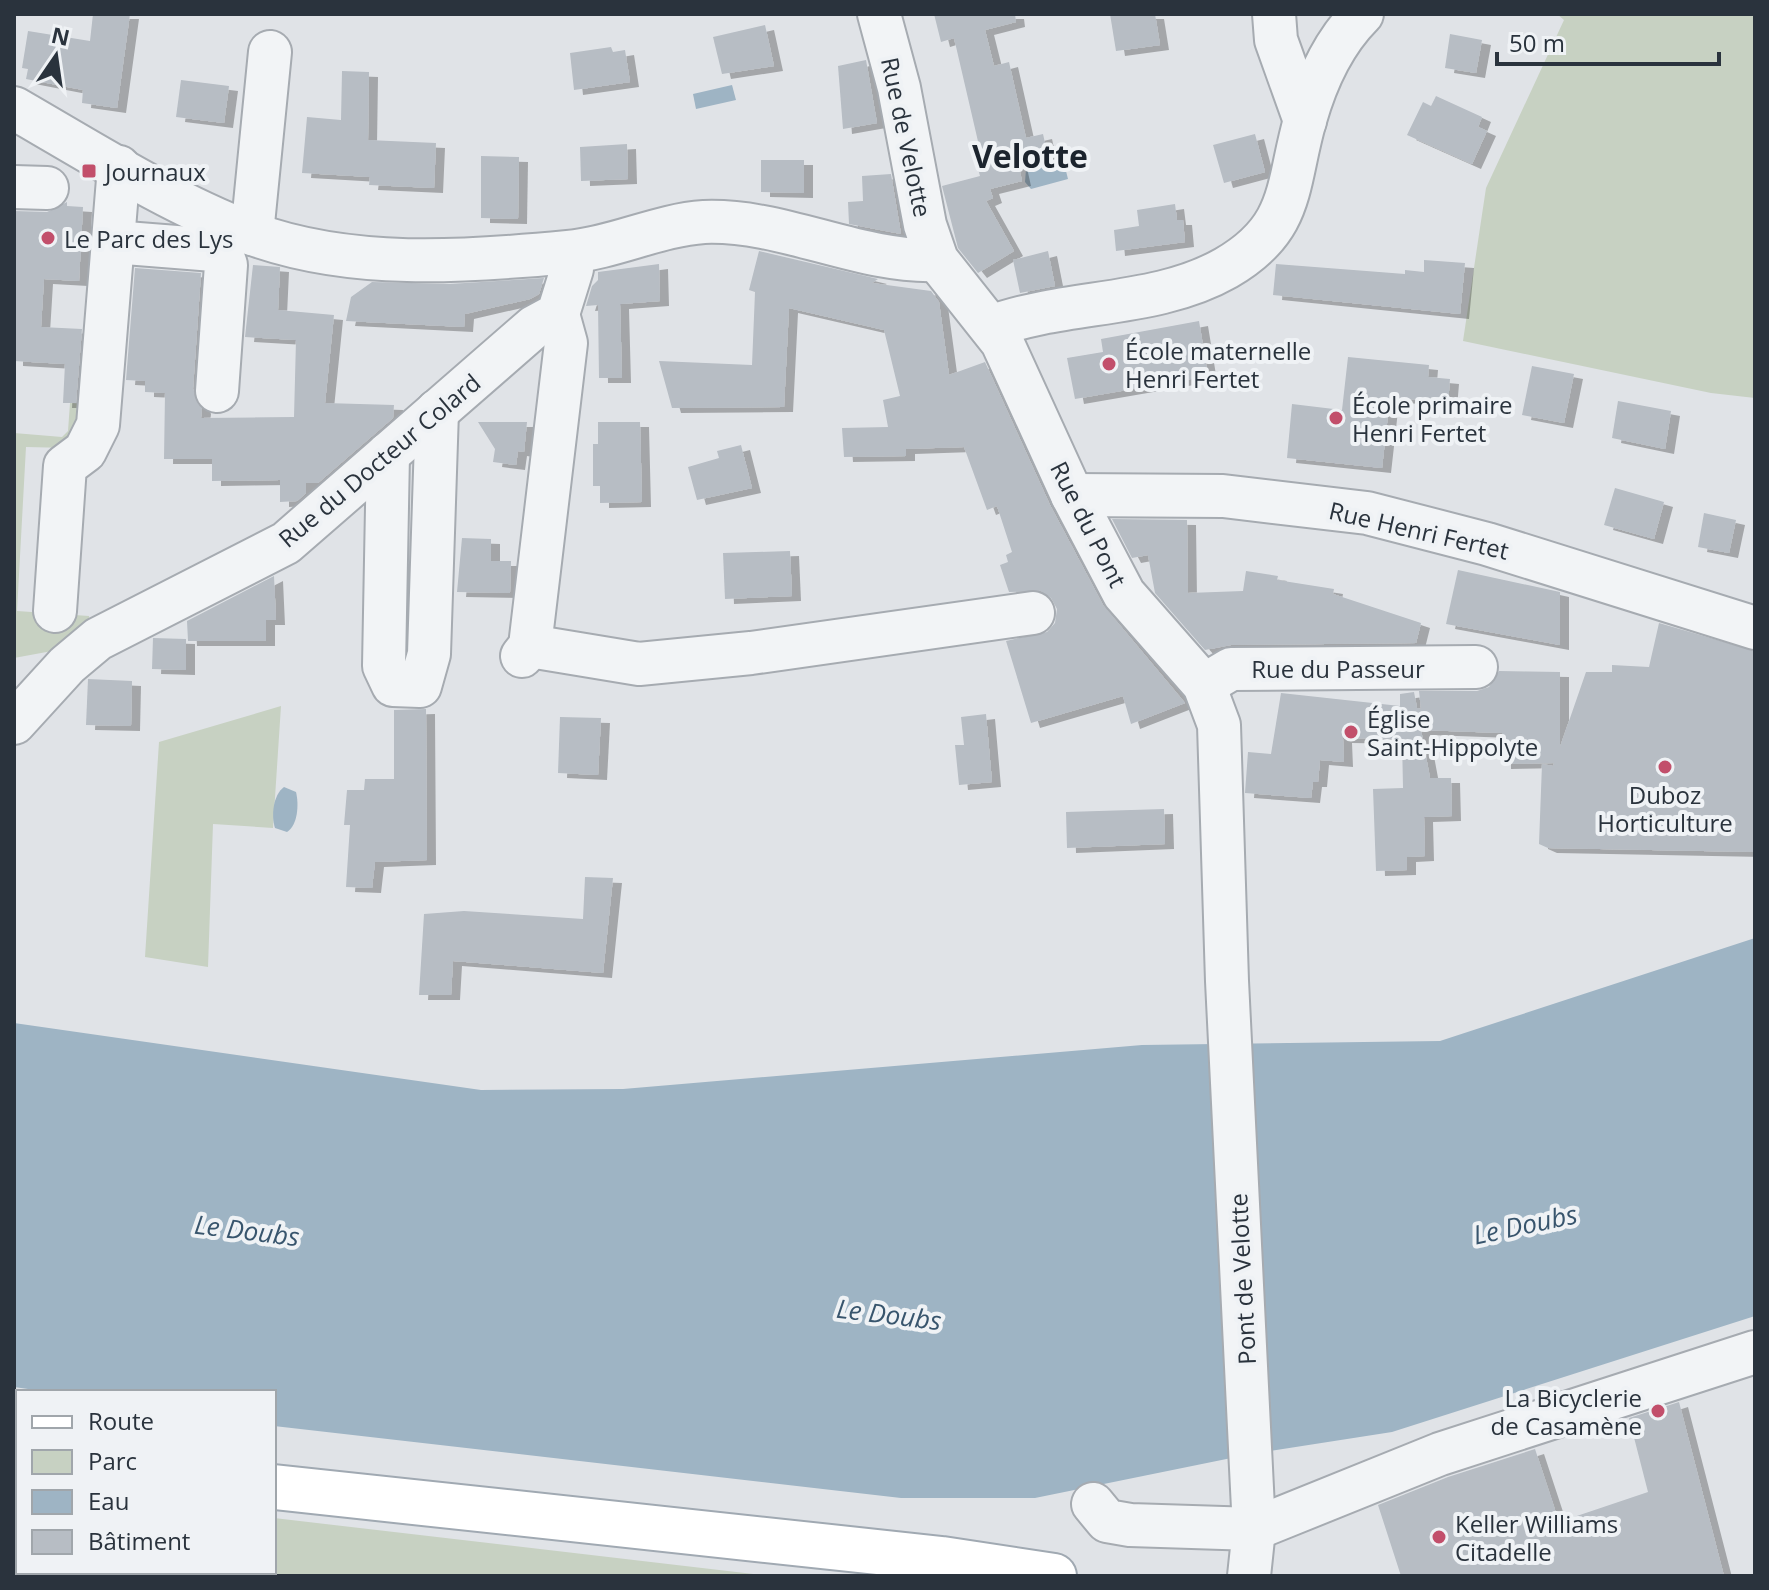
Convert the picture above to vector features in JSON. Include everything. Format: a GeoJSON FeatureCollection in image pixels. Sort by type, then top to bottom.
{"type":"FeatureCollection","features":[{"type":"Feature","properties":{"kind":"main road"},"geometry":{"type":"LineString","coordinates":[[276,1487],[942,1559],[1054,1576]]}},
{"type":"Feature","properties":{"kind":"street","name":"Rue de Velotte"},"geometry":{"type":"LineString","coordinates":[[879,14],[899,88],[925,225],[937,260]]}},
{"type":"Feature","properties":{"kind":"street"},"geometry":{"type":"LineString","coordinates":[[1274,14],[1276,40],[1305,121]]}},
{"type":"Feature","properties":{"kind":"street"},"geometry":{"type":"LineString","coordinates":[[991,327],[1189,285],[1227,268],[1262,241],[1277,223],[1291,192],[1305,121],[1320,78],[1343,32],[1362,14]]}},
{"type":"Feature","properties":{"kind":"street"},"geometry":{"type":"LineString","coordinates":[[252,234],[270,52]]}},
{"type":"Feature","properties":{"kind":"street"},"geometry":{"type":"LineString","coordinates":[[14,108],[214,218],[252,234],[306,248],[428,261],[572,252],[705,222],[755,226],[895,257],[937,260]]}},
{"type":"Feature","properties":{"kind":"street"},"geometry":{"type":"LineString","coordinates":[[55,611],[65,466],[85,451],[98,425],[119,167]]}},
{"type":"Feature","properties":{"kind":"street"},"geometry":{"type":"LineString","coordinates":[[113,242],[214,250],[222,254],[226,265],[217,391]]}},
{"type":"Feature","properties":{"kind":"street"},"geometry":{"type":"LineString","coordinates":[[572,252],[572,269],[558,314],[566,343],[526,651],[639,664],[751,653],[1033,613]]}},
{"type":"Feature","properties":{"kind":"street","name":"Rue du Pont"},"geometry":{"type":"LineString","coordinates":[[937,260],[1002,342],[1072,495],[1124,594],[1204,685],[1219,725],[1227,981]]}},
{"type":"Feature","properties":{"kind":"street","name":"Rue du Docteur Colard"},"geometry":{"type":"LineString","coordinates":[[14,723],[67,665],[98,639],[286,543],[534,327],[558,314]]}},
{"type":"Feature","properties":{"kind":"street"},"geometry":{"type":"LineString","coordinates":[[388,454],[384,666],[393,685],[420,686],[429,654],[437,411]]}},
{"type":"Feature","properties":{"kind":"street","name":"Rue Henri Fertet"},"geometry":{"type":"LineString","coordinates":[[1072,495],[1223,496],[1367,513],[1487,544],[1755,628]]}},
{"type":"Feature","properties":{"kind":"street","name":"Rue du Docteur Colard"},"geometry":{"type":"LineString","coordinates":[[14,675],[67,665]]}},
{"type":"Feature","properties":{"kind":"street","name":"Rue du Passeur"},"geometry":{"type":"LineString","coordinates":[[1204,685],[1231,669],[1476,667]]}},
{"type":"Feature","properties":{"kind":"street","name":"Pont de Velotte"},"geometry":{"type":"LineString","coordinates":[[1227,981],[1253,1510],[1249,1576]]}},
{"type":"Feature","properties":{"kind":"street"},"geometry":{"type":"LineString","coordinates":[[1093,1504],[1107,1521],[1130,1525],[1253,1510],[1440,1454],[1755,1352]]}},
{"type":"Feature","properties":{"kind":"green space"},"geometry":{"type":"Polygon","coordinates":[[[1557,14],[1755,14],[1755,398],[1711,393],[1463,341],[1486,188],[1564,20],[1557,14]]]}},
{"type":"Feature","properties":{"kind":"green space"},"geometry":{"type":"Polygon","coordinates":[[[70,403],[86,404],[69,448],[26,447],[17,611],[89,616],[90,630],[52,651],[14,658],[14,433],[62,437],[68,431],[70,403]]]}},
{"type":"Feature","properties":{"kind":"green space"},"geometry":{"type":"Polygon","coordinates":[[[281,706],[273,828],[213,824],[208,967],[145,957],[159,742],[281,706]]]}},
{"type":"Feature","properties":{"kind":"green space"},"geometry":{"type":"Polygon","coordinates":[[[14,1486],[16,1574],[276,1574],[276,1518],[770,1576],[14,1576],[14,1486]]]}},
{"type":"Feature","properties":{"kind":"water"},"geometry":{"type":"Polygon","coordinates":[[[732,85],[736,100],[696,109],[693,94],[732,85]]]}},
{"type":"Feature","properties":{"kind":"water"},"geometry":{"type":"Polygon","coordinates":[[[1063,159],[1068,179],[1031,189],[1025,182],[1026,169],[1063,159]]]}},
{"type":"Feature","properties":{"kind":"water"},"geometry":{"type":"Polygon","coordinates":[[[284,787],[296,792],[297,802],[297,814],[287,832],[275,828],[273,818],[275,800],[284,787]]]}},
{"type":"Feature","properties":{"kind":"water","name":"Le Doubs"},"geometry":{"type":"Polygon","coordinates":[[[1755,938],[1755,1316],[1392,1432],[1251,1454],[1035,1498],[901,1498],[276,1426],[276,1390],[35,1390],[14,1387],[14,1023],[481,1090],[623,1089],[1142,1045],[1440,1041],[1755,938]]]}},
{"type":"Feature","properties":{"kind":"building"},"geometry":{"type":"Polygon","coordinates":[[[93,14],[130,14],[117,108],[82,103],[83,90],[26,79],[28,69],[22,68],[28,31],[90,41],[93,14]]]}},
{"type":"Feature","properties":{"kind":"building"},"geometry":{"type":"Polygon","coordinates":[[[934,14],[1015,14],[1016,22],[985,30],[994,66],[1009,62],[1026,138],[1043,134],[1048,156],[1018,163],[1022,181],[990,189],[993,198],[986,201],[1014,251],[978,273],[958,248],[942,186],[980,176],[973,151],[980,150],[954,38],[941,42],[934,14]]]}},
{"type":"Feature","properties":{"kind":"building"},"geometry":{"type":"Polygon","coordinates":[[[1110,14],[1155,14],[1160,45],[1116,51],[1110,14]]]}},
{"type":"Feature","properties":{"kind":"building"},"geometry":{"type":"Polygon","coordinates":[[[765,25],[774,66],[722,74],[713,37],[765,25]]]}},
{"type":"Feature","properties":{"kind":"building"},"geometry":{"type":"Polygon","coordinates":[[[1450,34],[1482,40],[1476,73],[1445,68],[1450,34]]]}},
{"type":"Feature","properties":{"kind":"building"},"geometry":{"type":"Polygon","coordinates":[[[611,47],[613,52],[625,50],[630,82],[574,90],[570,53],[611,47]]]}},
{"type":"Feature","properties":{"kind":"building"},"geometry":{"type":"Polygon","coordinates":[[[866,60],[877,123],[843,129],[838,66],[866,60]]]}},
{"type":"Feature","properties":{"kind":"building"},"geometry":{"type":"Polygon","coordinates":[[[342,71],[369,72],[368,140],[436,143],[434,188],[369,185],[370,177],[302,173],[307,117],[341,120],[342,71]]]}},
{"type":"Feature","properties":{"kind":"building"},"geometry":{"type":"Polygon","coordinates":[[[181,80],[229,86],[224,123],[176,117],[181,80]]]}},
{"type":"Feature","properties":{"kind":"building"},"geometry":{"type":"Polygon","coordinates":[[[1436,96],[1482,117],[1478,127],[1487,131],[1472,164],[1407,135],[1423,102],[1431,106],[1436,96]]]}},
{"type":"Feature","properties":{"kind":"building"},"geometry":{"type":"Polygon","coordinates":[[[1255,134],[1265,172],[1224,183],[1213,145],[1255,134]]]}},
{"type":"Feature","properties":{"kind":"building"},"geometry":{"type":"Polygon","coordinates":[[[627,144],[628,179],[581,181],[580,147],[627,144]]]}},
{"type":"Feature","properties":{"kind":"building"},"geometry":{"type":"Polygon","coordinates":[[[481,156],[519,157],[518,219],[481,218],[481,156]]]}},
{"type":"Feature","properties":{"kind":"building"},"geometry":{"type":"Polygon","coordinates":[[[761,160],[804,160],[804,193],[761,192],[761,160]]]}},
{"type":"Feature","properties":{"kind":"building"},"geometry":{"type":"Polygon","coordinates":[[[891,174],[901,234],[849,224],[848,202],[863,201],[862,176],[891,174]]]}},
{"type":"Feature","properties":{"kind":"building"},"geometry":{"type":"Polygon","coordinates":[[[67,202],[67,206],[83,207],[79,281],[44,279],[41,327],[82,329],[76,403],[63,403],[65,364],[14,361],[14,211],[47,212],[67,202]]]}},
{"type":"Feature","properties":{"kind":"building"},"geometry":{"type":"Polygon","coordinates":[[[1175,204],[1177,220],[1183,220],[1185,242],[1116,251],[1114,230],[1139,226],[1137,210],[1175,204]]]}},
{"type":"Feature","properties":{"kind":"building"},"geometry":{"type":"Polygon","coordinates":[[[759,251],[878,279],[872,283],[931,291],[939,302],[949,375],[985,362],[1050,505],[1103,605],[1185,703],[1131,724],[1123,696],[1031,723],[1006,641],[1047,632],[1055,623],[1057,609],[1051,598],[1041,591],[1009,592],[1000,565],[1008,562],[1006,555],[1012,552],[997,506],[987,510],[964,447],[906,449],[906,456],[844,457],[842,428],[888,427],[883,400],[900,396],[884,330],[789,308],[784,407],[672,408],[659,361],[752,365],[755,292],[749,290],[759,251]]]}},
{"type":"Feature","properties":{"kind":"building"},"geometry":{"type":"Polygon","coordinates":[[[1048,251],[1055,286],[1020,293],[1013,260],[1048,251]]]}},
{"type":"Feature","properties":{"kind":"building"},"geometry":{"type":"Polygon","coordinates":[[[1424,260],[1465,263],[1460,314],[1273,295],[1276,264],[1405,274],[1405,270],[1424,272],[1424,260]]]}},
{"type":"Feature","properties":{"kind":"building"},"geometry":{"type":"Polygon","coordinates":[[[659,264],[660,301],[620,304],[622,378],[599,378],[598,305],[586,306],[592,286],[598,280],[598,272],[659,264]]]}},
{"type":"Feature","properties":{"kind":"building"},"geometry":{"type":"Polygon","coordinates":[[[253,265],[280,267],[278,310],[334,315],[325,403],[394,405],[393,418],[318,483],[306,483],[306,493],[297,501],[280,502],[280,480],[212,481],[212,459],[164,459],[165,393],[145,392],[145,381],[126,380],[135,268],[201,273],[193,389],[202,409],[201,418],[294,417],[296,340],[245,337],[253,265]]]}},
{"type":"Feature","properties":{"kind":"building"},"geometry":{"type":"Polygon","coordinates":[[[544,278],[539,294],[530,299],[465,314],[464,327],[346,321],[351,297],[372,282],[449,284],[544,278]]]}},
{"type":"Feature","properties":{"kind":"building"},"geometry":{"type":"Polygon","coordinates":[[[1199,321],[1208,376],[1075,399],[1067,358],[1103,352],[1101,339],[1199,321]]]}},
{"type":"Feature","properties":{"kind":"building"},"geometry":{"type":"Polygon","coordinates":[[[1348,357],[1429,365],[1428,377],[1450,379],[1448,403],[1390,397],[1382,468],[1287,458],[1292,404],[1342,410],[1348,357]]]}},
{"type":"Feature","properties":{"kind":"building"},"geometry":{"type":"Polygon","coordinates":[[[1532,366],[1574,374],[1564,423],[1522,415],[1532,366]]]}},
{"type":"Feature","properties":{"kind":"building"},"geometry":{"type":"Polygon","coordinates":[[[1618,401],[1671,411],[1665,449],[1612,438],[1618,401]]]}},
{"type":"Feature","properties":{"kind":"building"},"geometry":{"type":"Polygon","coordinates":[[[478,422],[527,422],[524,452],[518,451],[516,465],[493,462],[495,449],[478,422]]]}},
{"type":"Feature","properties":{"kind":"building"},"geometry":{"type":"Polygon","coordinates":[[[598,422],[640,422],[642,502],[600,503],[600,486],[593,486],[593,444],[598,444],[598,422]]]}},
{"type":"Feature","properties":{"kind":"building"},"geometry":{"type":"Polygon","coordinates":[[[741,445],[752,488],[697,500],[688,467],[719,458],[717,451],[741,445]]]}},
{"type":"Feature","properties":{"kind":"building"},"geometry":{"type":"Polygon","coordinates":[[[1615,488],[1664,502],[1654,539],[1604,525],[1615,488]]]}},
{"type":"Feature","properties":{"kind":"building"},"geometry":{"type":"Polygon","coordinates":[[[1704,513],[1736,520],[1729,553],[1698,547],[1704,513]]]}},
{"type":"Feature","properties":{"kind":"building"},"geometry":{"type":"Polygon","coordinates":[[[1112,519],[1187,520],[1188,593],[1243,591],[1246,571],[1278,576],[1277,580],[1334,589],[1333,594],[1421,623],[1416,643],[1231,645],[1205,650],[1155,593],[1148,555],[1132,558],[1112,519]]]}},
{"type":"Feature","properties":{"kind":"building"},"geometry":{"type":"Polygon","coordinates":[[[462,538],[491,539],[491,561],[511,561],[510,593],[457,592],[462,538]]]}},
{"type":"Feature","properties":{"kind":"building"},"geometry":{"type":"Polygon","coordinates":[[[790,551],[792,596],[725,599],[723,553],[790,551]]]}},
{"type":"Feature","properties":{"kind":"building"},"geometry":{"type":"Polygon","coordinates":[[[1458,570],[1560,592],[1560,645],[1446,624],[1458,570]]]}},
{"type":"Feature","properties":{"kind":"building"},"geometry":{"type":"Polygon","coordinates":[[[274,576],[276,620],[266,620],[266,641],[188,641],[187,621],[274,576]]]}},
{"type":"Feature","properties":{"kind":"building"},"geometry":{"type":"Polygon","coordinates":[[[1659,623],[1755,651],[1755,852],[1548,848],[1539,844],[1542,764],[1553,766],[1554,763],[1502,764],[1502,733],[1421,730],[1430,778],[1451,778],[1452,816],[1424,817],[1425,856],[1407,857],[1407,870],[1376,871],[1373,789],[1403,788],[1402,739],[1343,738],[1344,762],[1320,760],[1318,782],[1313,782],[1311,798],[1245,793],[1248,752],[1271,754],[1281,693],[1400,706],[1400,694],[1414,692],[1417,708],[1421,709],[1419,691],[1477,691],[1489,687],[1499,671],[1560,672],[1560,747],[1586,672],[1612,672],[1612,665],[1649,667],[1659,623]]]}},
{"type":"Feature","properties":{"kind":"building"},"geometry":{"type":"Polygon","coordinates":[[[153,638],[186,639],[186,670],[152,669],[153,638]]]}},
{"type":"Feature","properties":{"kind":"building"},"geometry":{"type":"Polygon","coordinates":[[[88,679],[132,681],[131,726],[86,725],[88,679]]]}},
{"type":"Feature","properties":{"kind":"building"},"geometry":{"type":"Polygon","coordinates":[[[426,709],[427,860],[375,862],[372,888],[346,887],[350,825],[344,825],[347,790],[364,790],[365,779],[394,779],[394,710],[426,709]]]}},
{"type":"Feature","properties":{"kind":"building"},"geometry":{"type":"Polygon","coordinates":[[[986,714],[992,782],[959,785],[955,745],[964,745],[961,717],[986,714]]]}},
{"type":"Feature","properties":{"kind":"building"},"geometry":{"type":"Polygon","coordinates":[[[560,717],[601,718],[598,775],[558,773],[560,717]]]}},
{"type":"Feature","properties":{"kind":"building"},"geometry":{"type":"Polygon","coordinates":[[[1164,809],[1165,844],[1067,848],[1066,812],[1164,809]]]}},
{"type":"Feature","properties":{"kind":"building"},"geometry":{"type":"Polygon","coordinates":[[[585,877],[613,878],[603,973],[453,961],[451,995],[419,995],[424,914],[464,911],[583,919],[585,877]]]}},
{"type":"Feature","properties":{"kind":"building"},"geometry":{"type":"Polygon","coordinates":[[[1679,1402],[1724,1576],[1401,1576],[1378,1505],[1448,1477],[1535,1449],[1559,1522],[1648,1492],[1629,1418],[1679,1402]]]}},
{"type":"Feature","properties":{"kind":"place","name":"Journaux"},"geometry":{"type":"Point","coordinates":[89,171]}},
{"type":"Feature","properties":{"kind":"place","name":"Le Parc des Lys"},"geometry":{"type":"Point","coordinates":[48,238]}},
{"type":"Feature","properties":{"kind":"place","name":"École maternelle Henri Fertet"},"geometry":{"type":"Point","coordinates":[1109,364]}},
{"type":"Feature","properties":{"kind":"place","name":"École primaire Henri Fertet"},"geometry":{"type":"Point","coordinates":[1336,418]}},
{"type":"Feature","properties":{"kind":"place","name":"Église Saint-Hippolyte"},"geometry":{"type":"Point","coordinates":[1351,732]}},
{"type":"Feature","properties":{"kind":"place","name":"Duboz Horticulture"},"geometry":{"type":"Point","coordinates":[1665,767]}},
{"type":"Feature","properties":{"kind":"place","name":"La Bicyclerie de Casamène"},"geometry":{"type":"Point","coordinates":[1658,1411]}},
{"type":"Feature","properties":{"kind":"place","name":"Keller Williams Citadelle"},"geometry":{"type":"Point","coordinates":[1439,1537]}},
{"type":"Feature","properties":{"kind":"district","name":"Velotte"},"geometry":{"type":"Point","coordinates":[1030,155]}}]}
